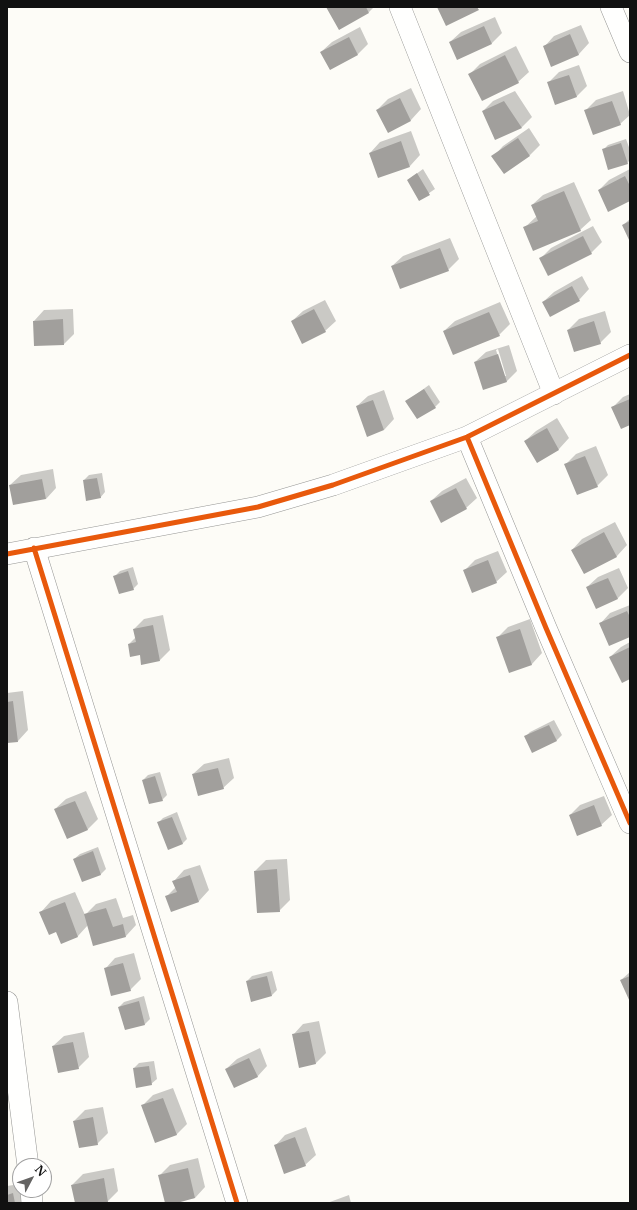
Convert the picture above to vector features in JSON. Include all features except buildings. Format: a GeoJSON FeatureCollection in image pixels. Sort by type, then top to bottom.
{"type":"FeatureCollection","features":[{"type":"Feature","properties":{"kind":"street"},"geometry":{"type":"LineString","coordinates":[[400,7],[554,394]]}},
{"type":"Feature","properties":{"kind":"street"},"geometry":{"type":"LineString","coordinates":[[611,7],[630,52]]}},
{"type":"Feature","properties":{"kind":"street"},"geometry":{"type":"LineString","coordinates":[[7,554],[258,507],[333,485],[467,437],[630,355]]}},
{"type":"Feature","properties":{"kind":"street"},"geometry":{"type":"LineString","coordinates":[[467,437],[549,635],[630,822]]}},
{"type":"Feature","properties":{"kind":"street"},"geometry":{"type":"LineString","coordinates":[[34,548],[237,1203]]}},
{"type":"Feature","properties":{"kind":"street"},"geometry":{"type":"LineString","coordinates":[[7,1002],[27,1158]]}},
{"type":"Feature","properties":{"kind":"cycle path"},"geometry":{"type":"LineString","coordinates":[[7,554],[258,507],[333,485],[467,437],[630,355]]}},
{"type":"Feature","properties":{"kind":"cycle path"},"geometry":{"type":"LineString","coordinates":[[467,437],[546,628],[630,823]]}},
{"type":"Feature","properties":{"kind":"cycle path"},"geometry":{"type":"LineString","coordinates":[[34,548],[237,1203]]}}]}
